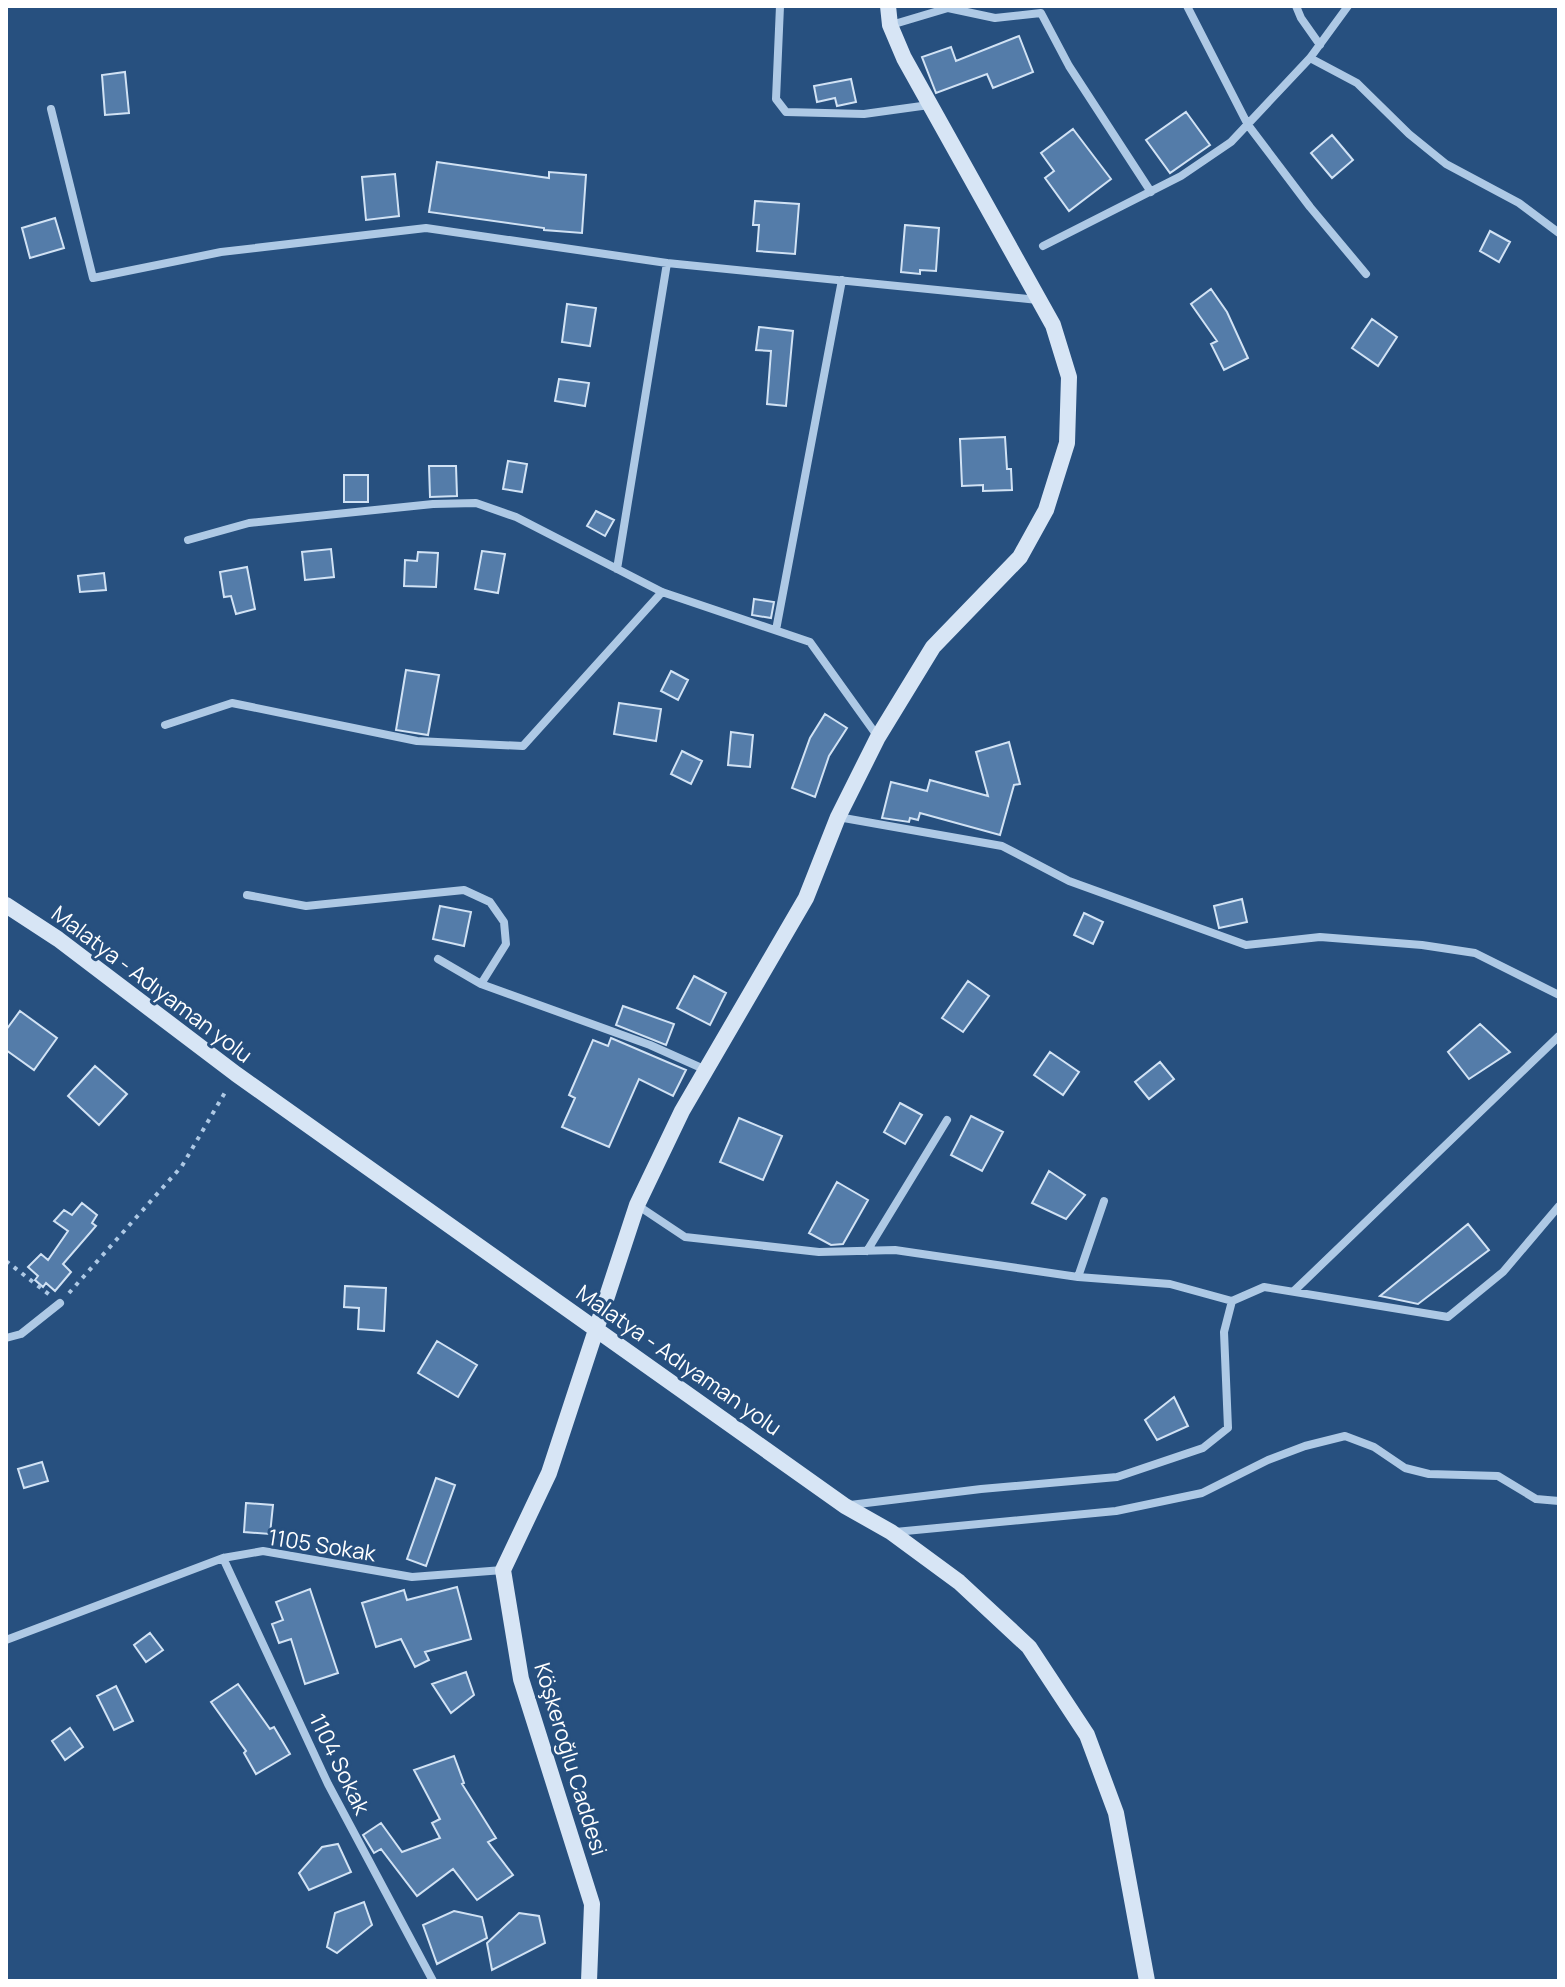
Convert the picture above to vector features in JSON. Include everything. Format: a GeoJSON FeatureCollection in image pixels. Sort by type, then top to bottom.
{"type":"FeatureCollection","features":[{"type":"Feature","properties":{"kind":"main road"},"geometry":{"type":"LineString","coordinates":[[503,1570],[549,1473],[637,1205],[682,1111],[806,898],[838,817],[878,737],[933,647],[1020,557],[1046,510],[1067,443],[1069,377],[1053,325],[904,58],[890,25],[888,6]]}},
{"type":"Feature","properties":{"kind":"main road","name":"Malatya - Adıyaman yolu"},"geometry":{"type":"LineString","coordinates":[[6,905],[58,939],[236,1074],[845,1506],[891,1532],[959,1582],[1029,1647],[1087,1735],[1116,1813],[1147,1981]]}},
{"type":"Feature","properties":{"kind":"main road","name":"Köşkeroğlu Caddesi"},"geometry":{"type":"LineString","coordinates":[[503,1570],[521,1679],[592,1904],[589,1981]]}},
{"type":"Feature","properties":{"kind":"street"},"geometry":{"type":"LineString","coordinates":[[780,6],[776,99],[786,112],[864,114],[930,105]]}},
{"type":"Feature","properties":{"kind":"street"},"geometry":{"type":"LineString","coordinates":[[1187,6],[1248,125],[1366,274]]}},
{"type":"Feature","properties":{"kind":"street"},"geometry":{"type":"LineString","coordinates":[[1296,6],[1320,45]]}},
{"type":"Feature","properties":{"kind":"street"},"geometry":{"type":"LineString","coordinates":[[1043,246],[1181,176],[1231,142],[1310,58],[1348,6]]}},
{"type":"Feature","properties":{"kind":"street"},"geometry":{"type":"LineString","coordinates":[[890,25],[948,8],[995,18],[1041,13],[1069,66],[1151,192]]}},
{"type":"Feature","properties":{"kind":"street"},"geometry":{"type":"LineString","coordinates":[[1310,58],[1357,83],[1409,134],[1446,164],[1519,203],[1559,233]]}},
{"type":"Feature","properties":{"kind":"street"},"geometry":{"type":"LineString","coordinates":[[51,109],[93,278],[221,252],[426,228],[667,263],[1039,300]]}},
{"type":"Feature","properties":{"kind":"street"},"geometry":{"type":"LineString","coordinates":[[617,569],[667,263]]}},
{"type":"Feature","properties":{"kind":"street"},"geometry":{"type":"LineString","coordinates":[[776,630],[842,280]]}},
{"type":"Feature","properties":{"kind":"street"},"geometry":{"type":"LineString","coordinates":[[188,540],[249,523],[433,504],[476,503],[516,517],[662,592],[810,642],[878,737]]}},
{"type":"Feature","properties":{"kind":"street"},"geometry":{"type":"LineString","coordinates":[[165,725],[232,703],[417,741],[523,746],[662,592]]}},
{"type":"Feature","properties":{"kind":"street"},"geometry":{"type":"LineString","coordinates":[[838,817],[1002,846],[1069,881],[1246,945],[1320,937],[1422,945],[1475,953],[1559,995]]}},
{"type":"Feature","properties":{"kind":"street"},"geometry":{"type":"LineString","coordinates":[[247,895],[306,906],[464,890],[490,902],[504,922],[506,944],[481,984]]}},
{"type":"Feature","properties":{"kind":"street"},"geometry":{"type":"LineString","coordinates":[[438,959],[481,984],[650,1045],[706,1070]]}},
{"type":"Feature","properties":{"kind":"street"},"geometry":{"type":"LineString","coordinates":[[1295,1290],[1559,1036]]}},
{"type":"Feature","properties":{"kind":"street"},"geometry":{"type":"LineString","coordinates":[[867,1251],[947,1120]]}},
{"type":"Feature","properties":{"kind":"street"},"geometry":{"type":"LineString","coordinates":[[1078,1277],[1104,1201]]}},
{"type":"Feature","properties":{"kind":"street"},"geometry":{"type":"LineString","coordinates":[[637,1205],[685,1237],[819,1252],[895,1250],[1078,1277],[1170,1284],[1232,1301],[1264,1287],[1295,1290],[1448,1317],[1503,1272],[1559,1206]]}},
{"type":"Feature","properties":{"kind":"street"},"geometry":{"type":"LineString","coordinates":[[845,1506],[981,1489],[1117,1477],[1203,1448],[1228,1428],[1224,1332],[1232,1301]]}},
{"type":"Feature","properties":{"kind":"street"},"geometry":{"type":"LineString","coordinates":[[6,1338],[21,1334],[60,1303]]}},
{"type":"Feature","properties":{"kind":"street"},"geometry":{"type":"LineString","coordinates":[[891,1532],[993,1525],[1116,1511],[1202,1493],[1268,1460],[1345,1436],[1374,1447],[1405,1468],[1429,1474],[1498,1476],[1536,1499],[1559,1501]]}},
{"type":"Feature","properties":{"kind":"street","name":"1105 Sokak"},"geometry":{"type":"LineString","coordinates":[[6,1640],[223,1558],[263,1551],[412,1577],[503,1570]]}},
{"type":"Feature","properties":{"kind":"street","name":"1104 Sokak"},"geometry":{"type":"LineString","coordinates":[[223,1558],[328,1784],[433,1981]]}},
{"type":"Feature","properties":{"kind":"path"},"geometry":{"type":"LineString","coordinates":[[6,1261],[60,1303],[182,1166],[236,1074]]}},
{"type":"Feature","properties":{"kind":"building"},"geometry":{"type":"Polygon","coordinates":[[[1019,36],[1033,72],[993,88],[987,74],[936,93],[922,57],[951,47],[956,61],[1019,36]]]}},
{"type":"Feature","properties":{"kind":"building"},"geometry":{"type":"Polygon","coordinates":[[[125,72],[129,113],[105,115],[102,75],[125,72]]]}},
{"type":"Feature","properties":{"kind":"building"},"geometry":{"type":"Polygon","coordinates":[[[851,79],[856,102],[837,106],[835,98],[817,102],[814,86],[851,79]]]}},
{"type":"Feature","properties":{"kind":"building"},"geometry":{"type":"Polygon","coordinates":[[[1186,112],[1210,145],[1170,173],[1146,140],[1186,112]]]}},
{"type":"Feature","properties":{"kind":"building"},"geometry":{"type":"Polygon","coordinates":[[[1073,129],[1111,179],[1069,211],[1045,178],[1054,171],[1041,153],[1073,129]]]}},
{"type":"Feature","properties":{"kind":"building"},"geometry":{"type":"Polygon","coordinates":[[[1332,135],[1353,160],[1332,178],[1311,153],[1332,135]]]}},
{"type":"Feature","properties":{"kind":"building"},"geometry":{"type":"Polygon","coordinates":[[[437,162],[549,178],[549,172],[586,175],[582,233],[429,212],[437,162]]]}},
{"type":"Feature","properties":{"kind":"building"},"geometry":{"type":"Polygon","coordinates":[[[395,174],[399,216],[366,220],[362,177],[395,174]]]}},
{"type":"Feature","properties":{"kind":"building"},"geometry":{"type":"Polygon","coordinates":[[[755,201],[799,204],[795,254],[757,251],[759,225],[753,225],[755,201]]]}},
{"type":"Feature","properties":{"kind":"building"},"geometry":{"type":"Polygon","coordinates":[[[55,218],[64,248],[30,258],[22,228],[55,218]]]}},
{"type":"Feature","properties":{"kind":"building"},"geometry":{"type":"Polygon","coordinates":[[[905,225],[939,228],[936,271],[920,270],[920,274],[901,272],[905,225]]]}},
{"type":"Feature","properties":{"kind":"building"},"geometry":{"type":"Polygon","coordinates":[[[1490,231],[1510,242],[1499,262],[1480,251],[1490,231]]]}},
{"type":"Feature","properties":{"kind":"building"},"geometry":{"type":"Polygon","coordinates":[[[1211,289],[1227,312],[1248,358],[1224,370],[1211,344],[1217,341],[1191,304],[1211,289]]]}},
{"type":"Feature","properties":{"kind":"building"},"geometry":{"type":"Polygon","coordinates":[[[567,304],[596,308],[590,346],[562,342],[567,304]]]}},
{"type":"Feature","properties":{"kind":"building"},"geometry":{"type":"Polygon","coordinates":[[[1372,319],[1397,337],[1378,366],[1352,348],[1372,319]]]}},
{"type":"Feature","properties":{"kind":"building"},"geometry":{"type":"Polygon","coordinates":[[[759,327],[793,331],[786,406],[767,404],[771,351],[756,350],[759,327]]]}},
{"type":"Feature","properties":{"kind":"building"},"geometry":{"type":"Polygon","coordinates":[[[559,379],[589,383],[585,406],[555,401],[559,379]]]}},
{"type":"Feature","properties":{"kind":"building"},"geometry":{"type":"Polygon","coordinates":[[[1005,437],[1012,490],[983,491],[983,485],[962,486],[960,439],[1005,437]]]}},
{"type":"Feature","properties":{"kind":"building"},"geometry":{"type":"Polygon","coordinates":[[[508,461],[527,464],[522,492],[503,489],[508,461]]]}},
{"type":"Feature","properties":{"kind":"building"},"geometry":{"type":"Polygon","coordinates":[[[429,466],[456,466],[457,496],[430,497],[429,466]]]}},
{"type":"Feature","properties":{"kind":"building"},"geometry":{"type":"Polygon","coordinates":[[[344,475],[368,475],[368,502],[344,502],[344,475]]]}},
{"type":"Feature","properties":{"kind":"building"},"geometry":{"type":"Polygon","coordinates":[[[596,511],[614,520],[605,536],[587,526],[596,511]]]}},
{"type":"Feature","properties":{"kind":"building"},"geometry":{"type":"Polygon","coordinates":[[[331,549],[334,577],[305,580],[302,552],[331,549]]]}},
{"type":"Feature","properties":{"kind":"building"},"geometry":{"type":"Polygon","coordinates":[[[482,551],[505,554],[498,593],[475,589],[482,551]]]}},
{"type":"Feature","properties":{"kind":"building"},"geometry":{"type":"Polygon","coordinates":[[[418,552],[438,553],[436,587],[404,586],[405,560],[417,561],[418,552]]]}},
{"type":"Feature","properties":{"kind":"building"},"geometry":{"type":"Polygon","coordinates":[[[247,567],[255,609],[236,614],[231,596],[224,597],[220,572],[247,567]]]}},
{"type":"Feature","properties":{"kind":"building"},"geometry":{"type":"Polygon","coordinates":[[[104,573],[106,590],[80,592],[78,576],[104,573]]]}},
{"type":"Feature","properties":{"kind":"building"},"geometry":{"type":"Polygon","coordinates":[[[754,599],[774,602],[771,618],[752,615],[754,599]]]}},
{"type":"Feature","properties":{"kind":"building"},"geometry":{"type":"Polygon","coordinates":[[[406,670],[439,675],[428,735],[396,730],[406,670]]]}},
{"type":"Feature","properties":{"kind":"building"},"geometry":{"type":"Polygon","coordinates":[[[671,671],[688,680],[678,700],[661,691],[671,671]]]}},
{"type":"Feature","properties":{"kind":"building"},"geometry":{"type":"Polygon","coordinates":[[[619,703],[661,709],[656,741],[614,734],[619,703]]]}},
{"type":"Feature","properties":{"kind":"building"},"geometry":{"type":"Polygon","coordinates":[[[825,714],[847,728],[829,756],[815,797],[792,788],[810,738],[825,714]]]}},
{"type":"Feature","properties":{"kind":"building"},"geometry":{"type":"Polygon","coordinates":[[[731,732],[753,735],[750,767],[728,765],[731,732]]]}},
{"type":"Feature","properties":{"kind":"building"},"geometry":{"type":"Polygon","coordinates":[[[1009,742],[1020,784],[1014,785],[1000,835],[920,813],[918,820],[910,818],[909,822],[882,818],[891,782],[927,791],[930,780],[988,796],[976,752],[1009,742]]]}},
{"type":"Feature","properties":{"kind":"building"},"geometry":{"type":"Polygon","coordinates":[[[682,751],[702,761],[691,784],[671,774],[682,751]]]}},
{"type":"Feature","properties":{"kind":"building"},"geometry":{"type":"Polygon","coordinates":[[[1242,899],[1247,922],[1219,928],[1214,906],[1242,899]]]}},
{"type":"Feature","properties":{"kind":"building"},"geometry":{"type":"Polygon","coordinates":[[[440,906],[471,912],[464,946],[433,939],[440,906]]]}},
{"type":"Feature","properties":{"kind":"building"},"geometry":{"type":"Polygon","coordinates":[[[1084,913],[1103,922],[1093,944],[1074,935],[1084,913]]]}},
{"type":"Feature","properties":{"kind":"building"},"geometry":{"type":"Polygon","coordinates":[[[694,976],[726,993],[710,1025],[677,1008],[694,976]]]}},
{"type":"Feature","properties":{"kind":"building"},"geometry":{"type":"Polygon","coordinates":[[[968,981],[989,996],[963,1032],[942,1018],[968,981]]]}},
{"type":"Feature","properties":{"kind":"building"},"geometry":{"type":"Polygon","coordinates":[[[623,1006],[674,1024],[666,1045],[616,1025],[623,1006]]]}},
{"type":"Feature","properties":{"kind":"building"},"geometry":{"type":"Polygon","coordinates":[[[20,1011],[57,1038],[34,1070],[6,1050],[6,1030],[20,1011]]]}},
{"type":"Feature","properties":{"kind":"building"},"geometry":{"type":"Polygon","coordinates":[[[1480,1024],[1510,1052],[1469,1079],[1448,1052],[1480,1024]]]}},
{"type":"Feature","properties":{"kind":"building"},"geometry":{"type":"Polygon","coordinates":[[[611,1038],[686,1070],[673,1096],[639,1079],[609,1147],[562,1127],[575,1098],[569,1095],[593,1040],[608,1046],[611,1038]]]}},
{"type":"Feature","properties":{"kind":"building"},"geometry":{"type":"Polygon","coordinates":[[[1050,1052],[1079,1072],[1063,1095],[1034,1075],[1050,1052]]]}},
{"type":"Feature","properties":{"kind":"building"},"geometry":{"type":"Polygon","coordinates":[[[1160,1062],[1174,1079],[1149,1099],[1135,1082],[1160,1062]]]}},
{"type":"Feature","properties":{"kind":"building"},"geometry":{"type":"Polygon","coordinates":[[[95,1066],[127,1094],[99,1125],[68,1096],[95,1066]]]}},
{"type":"Feature","properties":{"kind":"building"},"geometry":{"type":"Polygon","coordinates":[[[900,1103],[922,1115],[905,1144],[884,1132],[900,1103]]]}},
{"type":"Feature","properties":{"kind":"building"},"geometry":{"type":"Polygon","coordinates":[[[971,1116],[1003,1132],[982,1171],[951,1155],[971,1116]]]}},
{"type":"Feature","properties":{"kind":"building"},"geometry":{"type":"Polygon","coordinates":[[[739,1118],[782,1136],[763,1180],[720,1162],[739,1118]]]}},
{"type":"Feature","properties":{"kind":"building"},"geometry":{"type":"Polygon","coordinates":[[[1049,1171],[1085,1195],[1066,1219],[1032,1203],[1049,1171]]]}},
{"type":"Feature","properties":{"kind":"building"},"geometry":{"type":"Polygon","coordinates":[[[837,1182],[868,1200],[843,1244],[831,1245],[809,1233],[837,1182]]]}},
{"type":"Feature","properties":{"kind":"building"},"geometry":{"type":"Polygon","coordinates":[[[82,1203],[97,1215],[92,1223],[96,1226],[63,1264],[71,1272],[55,1291],[46,1283],[43,1287],[35,1280],[38,1276],[28,1267],[41,1254],[48,1260],[68,1231],[54,1221],[64,1210],[72,1215],[82,1203]]]}},
{"type":"Feature","properties":{"kind":"building"},"geometry":{"type":"Polygon","coordinates":[[[1468,1224],[1489,1250],[1418,1304],[1380,1296],[1468,1224]]]}},
{"type":"Feature","properties":{"kind":"building"},"geometry":{"type":"Polygon","coordinates":[[[345,1286],[386,1288],[384,1331],[358,1329],[359,1308],[344,1307],[345,1286]]]}},
{"type":"Feature","properties":{"kind":"building"},"geometry":{"type":"Polygon","coordinates":[[[437,1341],[477,1365],[458,1397],[418,1373],[437,1341]]]}},
{"type":"Feature","properties":{"kind":"building"},"geometry":{"type":"Polygon","coordinates":[[[1174,1397],[1188,1426],[1157,1440],[1145,1420],[1174,1397]]]}},
{"type":"Feature","properties":{"kind":"building"},"geometry":{"type":"Polygon","coordinates":[[[42,1462],[48,1481],[24,1488],[18,1469],[42,1462]]]}},
{"type":"Feature","properties":{"kind":"building"},"geometry":{"type":"Polygon","coordinates":[[[436,1478],[455,1485],[426,1566],[407,1559],[436,1478]]]}},
{"type":"Feature","properties":{"kind":"building"},"geometry":{"type":"Polygon","coordinates":[[[246,1503],[273,1505],[270,1534],[244,1532],[246,1503]]]}},
{"type":"Feature","properties":{"kind":"building"},"geometry":{"type":"Polygon","coordinates":[[[457,1587],[471,1639],[425,1652],[429,1660],[415,1667],[401,1639],[376,1647],[362,1603],[404,1590],[407,1600],[457,1587]]]}},
{"type":"Feature","properties":{"kind":"building"},"geometry":{"type":"Polygon","coordinates":[[[310,1589],[338,1673],[305,1684],[291,1639],[279,1643],[272,1624],[283,1620],[276,1602],[310,1589]]]}},
{"type":"Feature","properties":{"kind":"building"},"geometry":{"type":"Polygon","coordinates":[[[150,1633],[163,1650],[146,1662],[134,1645],[150,1633]]]}},
{"type":"Feature","properties":{"kind":"building"},"geometry":{"type":"Polygon","coordinates":[[[466,1672],[474,1695],[451,1713],[432,1684],[466,1672]]]}},
{"type":"Feature","properties":{"kind":"building"},"geometry":{"type":"Polygon","coordinates":[[[238,1684],[270,1729],[274,1727],[290,1754],[256,1774],[244,1753],[246,1751],[211,1702],[238,1684]]]}},
{"type":"Feature","properties":{"kind":"building"},"geometry":{"type":"Polygon","coordinates":[[[116,1686],[133,1721],[114,1730],[97,1696],[116,1686]]]}},
{"type":"Feature","properties":{"kind":"building"},"geometry":{"type":"Polygon","coordinates":[[[70,1728],[83,1747],[65,1760],[52,1741],[70,1728]]]}},
{"type":"Feature","properties":{"kind":"building"},"geometry":{"type":"Polygon","coordinates":[[[454,1756],[462,1784],[496,1838],[488,1842],[513,1875],[477,1900],[453,1869],[417,1896],[381,1849],[374,1853],[363,1835],[381,1823],[402,1852],[440,1838],[432,1823],[440,1819],[414,1770],[454,1756]]]}},
{"type":"Feature","properties":{"kind":"building"},"geometry":{"type":"Polygon","coordinates":[[[338,1844],[351,1872],[309,1890],[299,1873],[322,1847],[338,1844]]]}},
{"type":"Feature","properties":{"kind":"building"},"geometry":{"type":"Polygon","coordinates":[[[364,1902],[372,1925],[337,1953],[327,1947],[335,1913],[364,1902]]]}},
{"type":"Feature","properties":{"kind":"building"},"geometry":{"type":"Polygon","coordinates":[[[454,1911],[482,1917],[487,1938],[437,1964],[423,1925],[454,1911]]]}},
{"type":"Feature","properties":{"kind":"building"},"geometry":{"type":"Polygon","coordinates":[[[519,1913],[539,1916],[545,1943],[492,1970],[487,1943],[519,1913]]]}}]}
